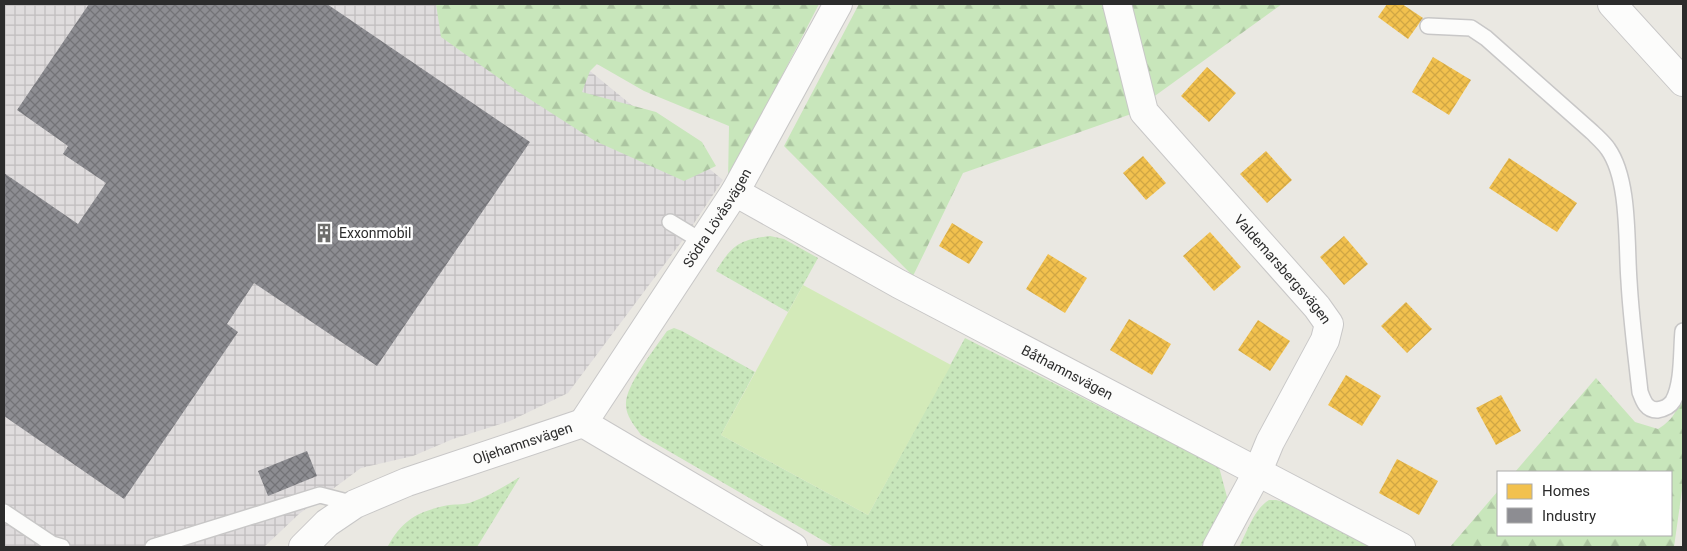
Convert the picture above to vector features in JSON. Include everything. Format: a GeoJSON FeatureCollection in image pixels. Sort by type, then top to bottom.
{"type":"FeatureCollection","features":[{"type":"Feature","properties":{"kind":"street","name":"Södra Lövåsvägen"},"geometry":{"type":"LineString","coordinates":[[583,423],[735,192],[838,4]]}},
{"type":"Feature","properties":{"kind":"street","name":"Valdemarsbergsvägen"},"geometry":{"type":"LineString","coordinates":[[1117,4],[1144,112],[1317,307],[1329,324],[1326,340],[1270,442],[1258,472],[1217,547]]}},
{"type":"Feature","properties":{"kind":"street"},"geometry":{"type":"LineString","coordinates":[[1612,4],[1683,82]]}},
{"type":"Feature","properties":{"kind":"street","name":"Båthamnsvägen"},"geometry":{"type":"LineString","coordinates":[[735,192],[899,284],[1401,547]]}},
{"type":"Feature","properties":{"kind":"street","name":"Oljehamnsvägen"},"geometry":{"type":"LineString","coordinates":[[304,547],[327,523],[355,504],[407,482],[583,423],[793,547]]}},
{"type":"Feature","properties":{"kind":"lane"},"geometry":{"type":"LineString","coordinates":[[1428,26],[1471,28],[1486,38],[1592,132],[1608,149],[1615,163],[1622,187],[1640,392],[1644,404],[1653,410],[1664,409],[1673,402],[1679,384],[1683,331]]}},
{"type":"Feature","properties":{"kind":"lane"},"geometry":{"type":"LineString","coordinates":[[670,222],[703,242]]}},
{"type":"Feature","properties":{"kind":"lane"},"geometry":{"type":"LineString","coordinates":[[153,547],[320,495],[355,504]]}},
{"type":"Feature","properties":{"kind":"lane"},"geometry":{"type":"LineString","coordinates":[[4,512],[52,544],[62,547]]}},
{"type":"Feature","properties":{"kind":"shaded area"},"geometry":{"type":"Polygon","coordinates":[[[4,4],[517,4],[590,71],[723,180],[682,241],[568,393],[510,421],[453,439],[413,456],[361,468],[299,514],[264,547],[4,547],[4,4]]]}},
{"type":"Feature","properties":{"kind":"green space"},"geometry":{"type":"Polygon","coordinates":[[[436,4],[819,4],[728,181],[729,126],[644,91],[597,64],[590,71],[582,92],[656,112],[702,142],[716,166],[684,181],[595,141],[517,91],[441,37],[436,4]]]}},
{"type":"Feature","properties":{"kind":"green space"},"geometry":{"type":"Polygon","coordinates":[[[859,4],[1107,4],[1134,113],[963,173],[913,276],[784,146],[859,4]]]}},
{"type":"Feature","properties":{"kind":"green space"},"geometry":{"type":"Polygon","coordinates":[[[1130,4],[1282,4],[1152,98],[1130,4]]]}},
{"type":"Feature","properties":{"kind":"green space"},"geometry":{"type":"Polygon","coordinates":[[[770,236],[784,239],[818,258],[788,312],[716,271],[737,245],[770,236]]]}},
{"type":"Feature","properties":{"kind":"green space"},"geometry":{"type":"Polygon","coordinates":[[[803,285],[951,365],[868,515],[721,435],[803,285]]]}},
{"type":"Feature","properties":{"kind":"green space"},"geometry":{"type":"Polygon","coordinates":[[[674,328],[755,372],[721,435],[868,515],[965,338],[1219,467],[1227,497],[1201,547],[834,547],[641,435],[630,420],[626,403],[631,386],[667,331],[674,328]]]}},
{"type":"Feature","properties":{"kind":"green space"},"geometry":{"type":"Polygon","coordinates":[[[1596,378],[1635,422],[1658,429],[1673,416],[1680,401],[1683,388],[1683,483],[1674,547],[1450,547],[1497,492],[1497,536],[1672,536],[1672,471],[1516,471],[1596,378]]]}},
{"type":"Feature","properties":{"kind":"green space"},"geometry":{"type":"Polygon","coordinates":[[[520,477],[477,547],[388,546],[400,529],[420,513],[449,505],[472,502],[491,494],[520,477]]]}},
{"type":"Feature","properties":{"kind":"green space"},"geometry":{"type":"Polygon","coordinates":[[[1269,500],[1284,502],[1371,547],[1239,547],[1255,515],[1269,500]]]}},
{"type":"Feature","properties":{"kind":"building: Homes"},"geometry":{"type":"Polygon","coordinates":[[[1387,4],[1402,4],[1423,18],[1408,39],[1378,17],[1387,4]]]}},
{"type":"Feature","properties":{"kind":"building: Homes"},"geometry":{"type":"Polygon","coordinates":[[[1433,57],[1471,80],[1449,115],[1412,92],[1433,57]]]}},
{"type":"Feature","properties":{"kind":"building: Homes"},"geometry":{"type":"Polygon","coordinates":[[[1207,67],[1236,93],[1209,122],[1181,96],[1207,67]]]}},
{"type":"Feature","properties":{"kind":"building: Homes"},"geometry":{"type":"Polygon","coordinates":[[[1266,151],[1292,180],[1267,203],[1240,174],[1266,151]]]}},
{"type":"Feature","properties":{"kind":"building: Homes"},"geometry":{"type":"Polygon","coordinates":[[[1143,156],[1166,183],[1146,200],[1123,173],[1143,156]]]}},
{"type":"Feature","properties":{"kind":"building: Homes"},"geometry":{"type":"Polygon","coordinates":[[[1509,158],[1577,203],[1557,232],[1489,188],[1509,158]]]}},
{"type":"Feature","properties":{"kind":"building: Homes"},"geometry":{"type":"Polygon","coordinates":[[[952,223],[983,242],[969,264],[939,246],[952,223]]]}},
{"type":"Feature","properties":{"kind":"building: Homes"},"geometry":{"type":"Polygon","coordinates":[[[1210,232],[1241,267],[1214,291],[1183,256],[1210,232]]]}},
{"type":"Feature","properties":{"kind":"building: Homes"},"geometry":{"type":"Polygon","coordinates":[[[1344,236],[1368,264],[1344,285],[1320,257],[1344,236]]]}},
{"type":"Feature","properties":{"kind":"building: Homes"},"geometry":{"type":"Polygon","coordinates":[[[1048,254],[1087,278],[1065,313],[1026,289],[1048,254]]]}},
{"type":"Feature","properties":{"kind":"building: Homes"},"geometry":{"type":"Polygon","coordinates":[[[1406,302],[1432,329],[1407,353],[1381,326],[1406,302]]]}},
{"type":"Feature","properties":{"kind":"building: Homes"},"geometry":{"type":"Polygon","coordinates":[[[1129,319],[1171,344],[1152,375],[1110,350],[1129,319]]]}},
{"type":"Feature","properties":{"kind":"building: Homes"},"geometry":{"type":"Polygon","coordinates":[[[1258,320],[1290,341],[1270,371],[1238,350],[1258,320]]]}},
{"type":"Feature","properties":{"kind":"building: Homes"},"geometry":{"type":"Polygon","coordinates":[[[1346,375],[1381,396],[1362,426],[1328,405],[1346,375]]]}},
{"type":"Feature","properties":{"kind":"building: Homes"},"geometry":{"type":"Polygon","coordinates":[[[1501,395],[1521,431],[1496,445],[1476,408],[1501,395]]]}},
{"type":"Feature","properties":{"kind":"building: Homes"},"geometry":{"type":"Polygon","coordinates":[[[1397,459],[1438,481],[1419,515],[1379,493],[1397,459]]]}},
{"type":"Feature","properties":{"kind":"building: Industry","name":"Exxonmobil"},"geometry":{"type":"Polygon","coordinates":[[[89,4],[327,4],[530,142],[377,366],[254,283],[227,324],[238,332],[124,499],[4,416],[4,173],[78,224],[106,183],[63,154],[68,146],[17,110],[89,4]]]}},
{"type":"Feature","properties":{"kind":"building: Industry"},"geometry":{"type":"Polygon","coordinates":[[[307,451],[317,476],[268,496],[258,471],[307,451]]]}},
{"type":"Feature","properties":{"kind":"place","name":"Exxonmobil"},"geometry":{"type":"Point","coordinates":[324,233]}}]}
